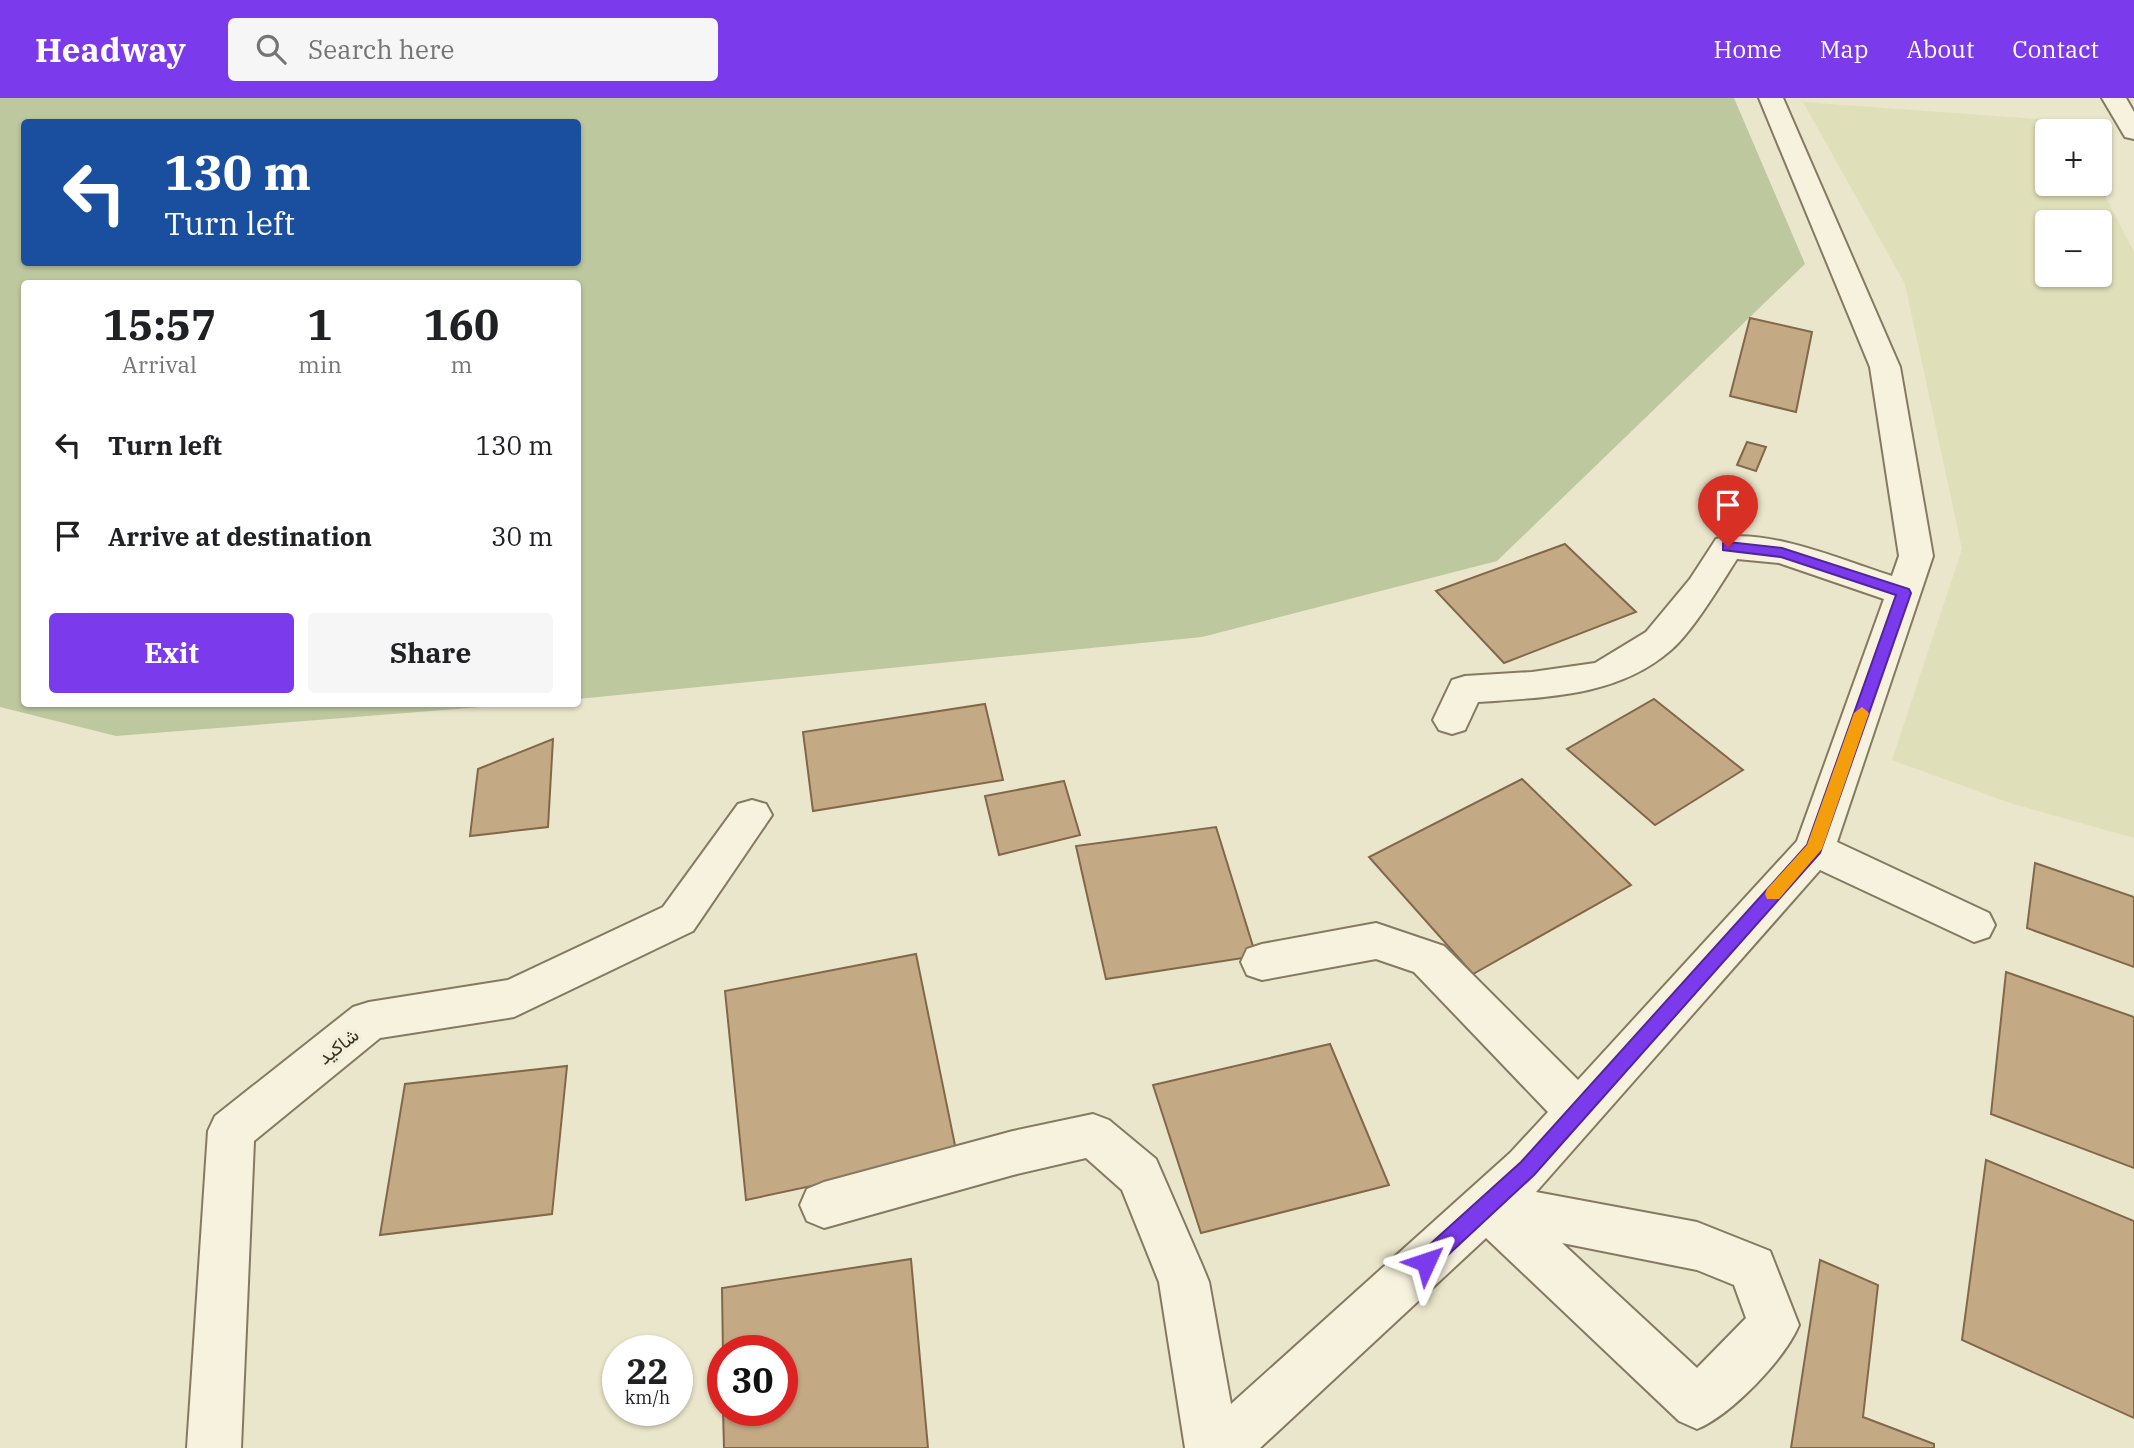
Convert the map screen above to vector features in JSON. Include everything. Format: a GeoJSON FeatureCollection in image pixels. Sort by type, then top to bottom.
{"type":"FeatureCollection","features":[{"type":"Feature","properties":{"kind":"street"},"geometry":{"type":"LineString","coordinates":[[1222,1448],[1527,1169],[1814,849],[1916,556],[1885,367],[1772,98]]}},
{"type":"Feature","properties":{"kind":"street"},"geometry":{"type":"LineString","coordinates":[[2113,98],[2134,132]]}},
{"type":"Feature","properties":{"kind":"street"},"geometry":{"type":"LineString","coordinates":[[1452,720],[1465,689],[1532,685],[1603,675],[1659,641],[1703,587],[1728,547],[1782,552],[1904,593]]}},
{"type":"Feature","properties":{"kind":"street","name":"شاكيد"},"geometry":{"type":"LineString","coordinates":[[214,1448],[231,1131],[369,1021],[514,998],[678,919],[752,815]]}},
{"type":"Feature","properties":{"kind":"street"},"geometry":{"type":"LineString","coordinates":[[1814,849],[1974,926]]}},
{"type":"Feature","properties":{"kind":"street"},"geometry":{"type":"LineString","coordinates":[[1262,962],[1376,940],[1429,959],[1578,1111]]}},
{"type":"Feature","properties":{"kind":"street"},"geometry":{"type":"LineString","coordinates":[[824,1205],[1013,1153],[1093,1135],[1139,1175],[1184,1282],[1212,1448]]}},
{"type":"Feature","properties":{"kind":"street"},"geometry":{"type":"LineString","coordinates":[[1487,1206],[1697,1246],[1753,1268],[1774,1325],[1725,1378],[1697,1403],[1487,1206]]}},
{"type":"Feature","properties":{"kind":"green space"},"geometry":{"type":"Polygon","coordinates":[[[0,98],[1734,98],[1805,264],[1497,561],[1202,637],[581,699],[581,280],[21,280],[21,707],[481,707],[116,736],[0,707],[0,98]]]}},
{"type":"Feature","properties":{"kind":"green space"},"geometry":{"type":"Polygon","coordinates":[[[1803,102],[2039,119],[2035,119],[2035,196],[2105,196],[2134,252],[2134,838],[2010,803],[1892,760],[1962,549],[1905,284],[1803,102]]]}},
{"type":"Feature","properties":{"kind":"building"},"geometry":{"type":"Polygon","coordinates":[[[1750,318],[1812,332],[1796,412],[1730,396],[1750,318]]]}},
{"type":"Feature","properties":{"kind":"building"},"geometry":{"type":"Polygon","coordinates":[[[1747,442],[1766,447],[1756,471],[1737,465],[1747,442]]]}},
{"type":"Feature","properties":{"kind":"building"},"geometry":{"type":"Polygon","coordinates":[[[1565,544],[1636,612],[1504,663],[1436,591],[1565,544]]]}},
{"type":"Feature","properties":{"kind":"building"},"geometry":{"type":"Polygon","coordinates":[[[1654,699],[1743,770],[1655,825],[1567,749],[1654,699]]]}},
{"type":"Feature","properties":{"kind":"building"},"geometry":{"type":"Polygon","coordinates":[[[985,704],[1003,780],[813,811],[803,732],[985,704]]]}},
{"type":"Feature","properties":{"kind":"building"},"geometry":{"type":"Polygon","coordinates":[[[553,739],[548,827],[470,836],[478,769],[553,739]]]}},
{"type":"Feature","properties":{"kind":"building"},"geometry":{"type":"Polygon","coordinates":[[[1522,779],[1631,885],[1473,974],[1369,857],[1522,779]]]}},
{"type":"Feature","properties":{"kind":"building"},"geometry":{"type":"Polygon","coordinates":[[[1064,781],[1080,835],[999,855],[985,796],[1064,781]]]}},
{"type":"Feature","properties":{"kind":"building"},"geometry":{"type":"Polygon","coordinates":[[[1216,827],[1256,956],[1106,979],[1076,846],[1216,827]]]}},
{"type":"Feature","properties":{"kind":"building"},"geometry":{"type":"Polygon","coordinates":[[[2035,863],[2134,897],[2134,967],[2027,928],[2035,863]]]}},
{"type":"Feature","properties":{"kind":"building"},"geometry":{"type":"Polygon","coordinates":[[[916,954],[957,1155],[746,1200],[725,991],[916,954]]]}},
{"type":"Feature","properties":{"kind":"building"},"geometry":{"type":"Polygon","coordinates":[[[2006,972],[2134,1017],[2134,1168],[1991,1114],[2006,972]]]}},
{"type":"Feature","properties":{"kind":"building"},"geometry":{"type":"Polygon","coordinates":[[[1330,1044],[1389,1185],[1201,1233],[1153,1085],[1330,1044]]]}},
{"type":"Feature","properties":{"kind":"building"},"geometry":{"type":"Polygon","coordinates":[[[567,1066],[552,1214],[380,1235],[405,1084],[567,1066]]]}},
{"type":"Feature","properties":{"kind":"building"},"geometry":{"type":"Polygon","coordinates":[[[1986,1160],[2134,1221],[2134,1418],[1962,1340],[1986,1160]]]}},
{"type":"Feature","properties":{"kind":"building"},"geometry":{"type":"Polygon","coordinates":[[[911,1259],[928,1448],[724,1448],[723,1426],[798,1426],[798,1335],[723,1335],[722,1288],[911,1259]]]}},
{"type":"Feature","properties":{"kind":"building"},"geometry":{"type":"Polygon","coordinates":[[[1820,1260],[1878,1285],[1863,1417],[1934,1444],[1934,1448],[1791,1448],[1820,1260]]]}},
{"type":"Feature","properties":{"kind":"slow traffic"},"geometry":{"type":"LineString","coordinates":[[1773,894],[1814,849],[1862,713]]}},
{"type":"Feature","properties":{"kind":"route"},"geometry":{"type":"LineString","coordinates":[[1426,1262],[1527,1169],[1814,849],[1904,593],[1782,552],[1728,547]]}}]}
